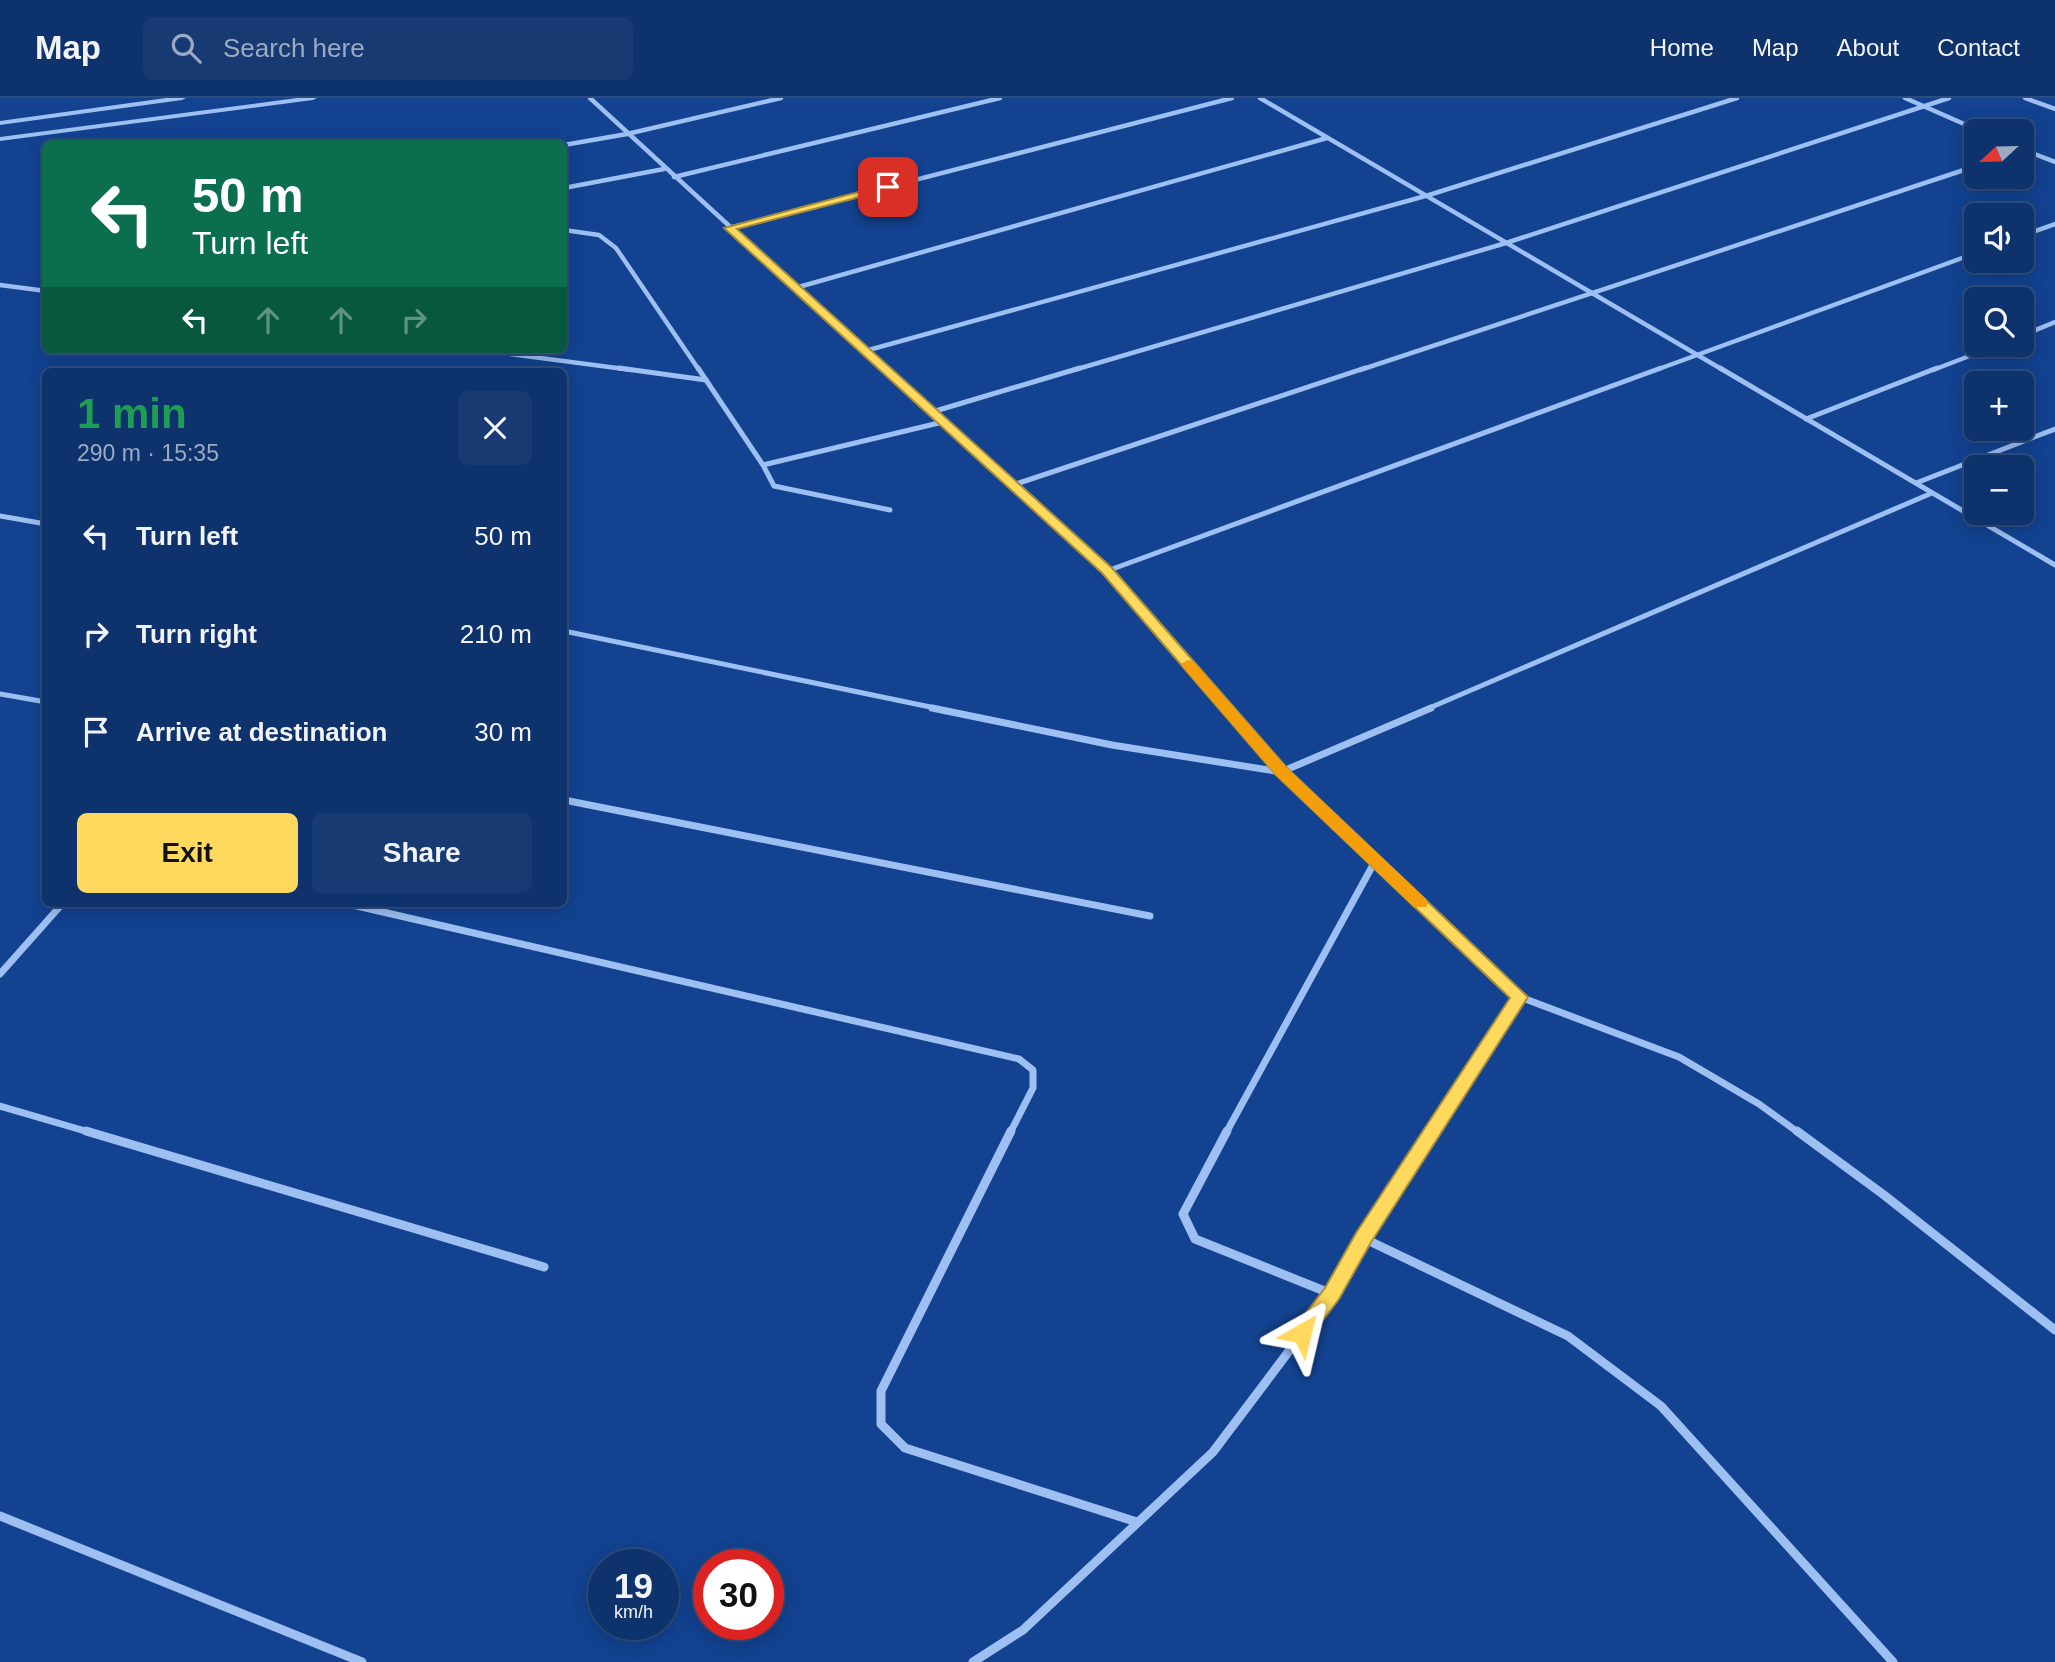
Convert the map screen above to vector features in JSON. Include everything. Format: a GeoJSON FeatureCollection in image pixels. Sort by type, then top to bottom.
{"type":"FeatureCollection","features":[{"type":"Feature","properties":{"kind":"street"},"geometry":{"type":"LineString","coordinates":[[0,123],[182,98]]}},
{"type":"Feature","properties":{"kind":"street"},"geometry":{"type":"LineString","coordinates":[[0,139],[313,98]]}},
{"type":"Feature","properties":{"kind":"street"},"geometry":{"type":"LineString","coordinates":[[590,98],[664,169],[1107,571],[1281,772],[1374,863],[1481,958],[1520,997],[1679,1058],[1759,1104],[1884,1195],[2055,1330]]}},
{"type":"Feature","properties":{"kind":"street"},"geometry":{"type":"LineString","coordinates":[[567,144],[626,134],[781,98]]}},
{"type":"Feature","properties":{"kind":"street"},"geometry":{"type":"LineString","coordinates":[[674,177],[1000,98]]}},
{"type":"Feature","properties":{"kind":"street"},"geometry":{"type":"LineString","coordinates":[[729,228],[1232,98]]}},
{"type":"Feature","properties":{"kind":"street"},"geometry":{"type":"LineString","coordinates":[[1260,98],[2055,565]]}},
{"type":"Feature","properties":{"kind":"street"},"geometry":{"type":"LineString","coordinates":[[864,351],[1429,195],[1737,98]]}},
{"type":"Feature","properties":{"kind":"street"},"geometry":{"type":"LineString","coordinates":[[1905,98],[1964,124]]}},
{"type":"Feature","properties":{"kind":"street"},"geometry":{"type":"LineString","coordinates":[[932,412],[1506,243],[1949,98]]}},
{"type":"Feature","properties":{"kind":"street"},"geometry":{"type":"LineString","coordinates":[[2025,98],[2055,109]]}},
{"type":"Feature","properties":{"kind":"street"},"geometry":{"type":"LineString","coordinates":[[795,288],[1327,137]]}},
{"type":"Feature","properties":{"kind":"street"},"geometry":{"type":"LineString","coordinates":[[2034,154],[2055,162]]}},
{"type":"Feature","properties":{"kind":"street"},"geometry":{"type":"LineString","coordinates":[[567,187],[664,169]]}},
{"type":"Feature","properties":{"kind":"street"},"geometry":{"type":"LineString","coordinates":[[1013,485],[1964,170]]}},
{"type":"Feature","properties":{"kind":"street"},"geometry":{"type":"LineString","coordinates":[[2034,231],[2055,224]]}},
{"type":"Feature","properties":{"kind":"street"},"geometry":{"type":"LineString","coordinates":[[567,230],[599,235],[616,248],[764,466],[774,485],[890,510]]}},
{"type":"Feature","properties":{"kind":"street"},"geometry":{"type":"LineString","coordinates":[[1107,571],[1964,257]]}},
{"type":"Feature","properties":{"kind":"street"},"geometry":{"type":"LineString","coordinates":[[0,285],[42,291]]}},
{"type":"Feature","properties":{"kind":"street"},"geometry":{"type":"LineString","coordinates":[[2034,330],[2055,322]]}},
{"type":"Feature","properties":{"kind":"street"},"geometry":{"type":"LineString","coordinates":[[510,354],[706,380]]}},
{"type":"Feature","properties":{"kind":"street"},"geometry":{"type":"LineString","coordinates":[[1807,419],[1967,357]]}},
{"type":"Feature","properties":{"kind":"street"},"geometry":{"type":"LineString","coordinates":[[764,466],[943,422]]}},
{"type":"Feature","properties":{"kind":"street"},"geometry":{"type":"LineString","coordinates":[[1916,483],[2055,429]]}},
{"type":"Feature","properties":{"kind":"street"},"geometry":{"type":"LineString","coordinates":[[567,632],[1112,745],[1281,772],[1932,493]]}},
{"type":"Feature","properties":{"kind":"street"},"geometry":{"type":"LineString","coordinates":[[0,516],[42,523]]}},
{"type":"Feature","properties":{"kind":"street"},"geometry":{"type":"LineString","coordinates":[[0,694],[42,701]]}},
{"type":"Feature","properties":{"kind":"street"},"geometry":{"type":"LineString","coordinates":[[567,801],[1150,916]]}},
{"type":"Feature","properties":{"kind":"street"},"geometry":{"type":"LineString","coordinates":[[1332,1294],[1195,1239],[1183,1214],[1374,863]]}},
{"type":"Feature","properties":{"kind":"street"},"geometry":{"type":"LineString","coordinates":[[0,974],[59,907]]}},
{"type":"Feature","properties":{"kind":"street"},"geometry":{"type":"LineString","coordinates":[[361,907],[1019,1059],[1033,1070],[1033,1088],[881,1391],[881,1424],[905,1448],[1137,1522]]}},
{"type":"Feature","properties":{"kind":"street"},"geometry":{"type":"LineString","coordinates":[[973,1662],[1023,1630],[1213,1452],[1332,1294],[1363,1238],[1520,997]]}},
{"type":"Feature","properties":{"kind":"street"},"geometry":{"type":"LineString","coordinates":[[0,1106],[544,1267]]}},
{"type":"Feature","properties":{"kind":"street"},"geometry":{"type":"LineString","coordinates":[[1363,1238],[1568,1336],[1661,1406],[1893,1662]]}},
{"type":"Feature","properties":{"kind":"street"},"geometry":{"type":"LineString","coordinates":[[0,1516],[362,1662]]}},
{"type":"Feature","properties":{"kind":"slow traffic"},"geometry":{"type":"LineString","coordinates":[[1188,664],[1281,772],[1374,863],[1420,903]]}},
{"type":"Feature","properties":{"kind":"route"},"geometry":{"type":"LineString","coordinates":[[888,187],[729,228],[1107,571],[1281,772],[1374,863],[1481,958],[1520,997],[1363,1238],[1332,1294],[1302,1333]]}}]}
